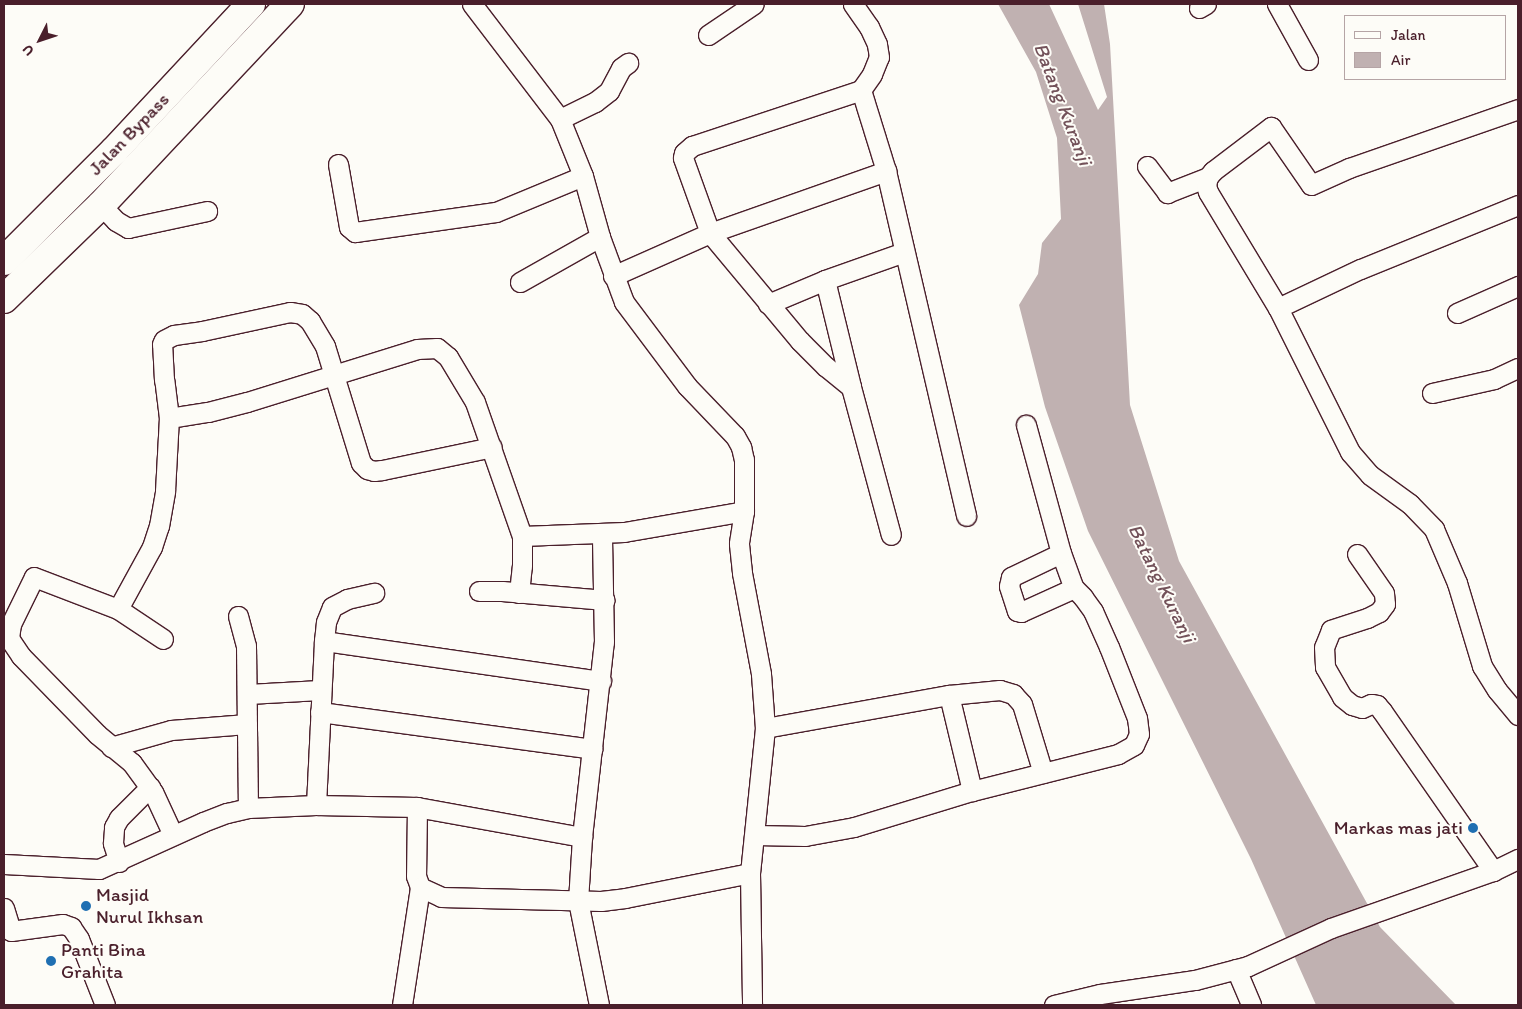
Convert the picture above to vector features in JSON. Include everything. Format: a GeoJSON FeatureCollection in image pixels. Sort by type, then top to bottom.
{"type":"FeatureCollection","features":[{"type":"Feature","properties":{"kind":"highway","name":"Jalan Bypass"},"geometry":{"type":"LineString","coordinates":[[4,261],[114,151],[251,4]]}},
{"type":"Feature","properties":{"kind":"highway"},"geometry":{"type":"LineString","coordinates":[[4,299],[101,205],[290,4]]}},
{"type":"Feature","properties":{"kind":"street"},"geometry":{"type":"LineString","coordinates":[[472,4],[560,119],[583,176],[613,276],[635,319],[701,403],[735,436],[744,460],[744,511],[739,544],[761,674],[765,728],[750,873],[752,1005]]}},
{"type":"Feature","properties":{"kind":"street"},"geometry":{"type":"LineString","coordinates":[[708,35],[754,4]]}},
{"type":"Feature","properties":{"kind":"street"},"geometry":{"type":"LineString","coordinates":[[851,387],[826,367],[800,342],[746,274],[710,233],[683,158],[687,149],[861,90],[872,74],[878,57],[877,44],[853,4]]}},
{"type":"Feature","properties":{"kind":"street"},"geometry":{"type":"LineString","coordinates":[[1277,4],[1308,60]]}},
{"type":"Feature","properties":{"kind":"street"},"geometry":{"type":"LineString","coordinates":[[560,119],[595,102],[609,91],[621,68],[628,63]]}},
{"type":"Feature","properties":{"kind":"street"},"geometry":{"type":"LineString","coordinates":[[861,90],[886,171],[966,516]]}},
{"type":"Feature","properties":{"kind":"street"},"geometry":{"type":"LineString","coordinates":[[1147,166],[1167,193],[1208,177],[1271,127],[1311,185],[1349,168],[1518,109]]}},
{"type":"Feature","properties":{"kind":"street"},"geometry":{"type":"LineString","coordinates":[[338,164],[349,226],[355,232],[496,212],[583,176]]}},
{"type":"Feature","properties":{"kind":"street"},"geometry":{"type":"LineString","coordinates":[[613,276],[710,233],[886,171]]}},
{"type":"Feature","properties":{"kind":"street"},"geometry":{"type":"LineString","coordinates":[[1208,177],[1206,185],[1208,192],[1278,308],[1350,452],[1370,475],[1410,504],[1434,529],[1456,583],[1482,666],[1497,690],[1518,714]]}},
{"type":"Feature","properties":{"kind":"street"},"geometry":{"type":"LineString","coordinates":[[101,205],[116,221],[128,228],[206,211]]}},
{"type":"Feature","properties":{"kind":"street"},"geometry":{"type":"LineString","coordinates":[[1278,308],[1360,269],[1518,205]]}},
{"type":"Feature","properties":{"kind":"street"},"geometry":{"type":"LineString","coordinates":[[520,282],[600,237]]}},
{"type":"Feature","properties":{"kind":"street"},"geometry":{"type":"LineString","coordinates":[[768,304],[826,280],[904,252]]}},
{"type":"Feature","properties":{"kind":"street"},"geometry":{"type":"LineString","coordinates":[[826,280],[851,387],[891,535]]}},
{"type":"Feature","properties":{"kind":"street"},"geometry":{"type":"LineString","coordinates":[[1457,313],[1518,286]]}},
{"type":"Feature","properties":{"kind":"street"},"geometry":{"type":"LineString","coordinates":[[118,609],[152,547],[159,526],[165,490],[169,418],[162,344],[168,336],[290,312],[302,314],[310,321],[320,335],[361,463],[367,468],[374,471],[382,470],[492,446]]}},
{"type":"Feature","properties":{"kind":"street"},"geometry":{"type":"LineString","coordinates":[[169,418],[208,412],[247,402],[417,349],[437,348],[448,357],[475,402],[492,446],[522,536],[522,566],[519,592]]}},
{"type":"Feature","properties":{"kind":"street"},"geometry":{"type":"LineString","coordinates":[[1432,393],[1494,379],[1518,368]]}},
{"type":"Feature","properties":{"kind":"street"},"geometry":{"type":"LineString","coordinates":[[755,835],[805,836],[854,827],[972,792],[1118,754],[1134,746],[1139,734],[1137,718],[1093,611],[1074,588],[1061,553],[1026,425]]}},
{"type":"Feature","properties":{"kind":"street"},"geometry":{"type":"LineString","coordinates":[[522,536],[624,532],[744,511]]}},
{"type":"Feature","properties":{"kind":"street"},"geometry":{"type":"LineString","coordinates":[[599,1005],[578,901],[582,837],[601,681],[604,600],[602,534]]}},
{"type":"Feature","properties":{"kind":"street"},"geometry":{"type":"LineString","coordinates":[[1061,553],[1011,577],[1009,586],[1017,611],[1021,612],[1074,588]]}},
{"type":"Feature","properties":{"kind":"street"},"geometry":{"type":"LineString","coordinates":[[1357,554],[1384,593],[1385,604],[1379,612],[1367,618],[1331,630],[1324,647],[1325,667],[1342,697],[1352,705],[1362,708],[1371,704],[1377,705],[1382,711],[1493,871]]}},
{"type":"Feature","properties":{"kind":"street"},"geometry":{"type":"LineString","coordinates":[[163,639],[118,609],[34,577],[6,636],[21,656],[111,747],[132,763],[150,787],[173,835]]}},
{"type":"Feature","properties":{"kind":"street"},"geometry":{"type":"LineString","coordinates":[[479,591],[519,592],[604,600]]}},
{"type":"Feature","properties":{"kind":"street"},"geometry":{"type":"LineString","coordinates":[[316,805],[320,690],[326,622],[332,607],[347,599],[374,593]]}},
{"type":"Feature","properties":{"kind":"street"},"geometry":{"type":"LineString","coordinates":[[238,616],[246,646],[248,808]]}},
{"type":"Feature","properties":{"kind":"street"},"geometry":{"type":"LineString","coordinates":[[324,641],[601,681]]}},
{"type":"Feature","properties":{"kind":"street"},"geometry":{"type":"LineString","coordinates":[[248,694],[320,690]]}},
{"type":"Feature","properties":{"kind":"street"},"geometry":{"type":"LineString","coordinates":[[765,728],[949,695],[1000,690],[1013,694],[1022,704],[1043,774]]}},
{"type":"Feature","properties":{"kind":"street"},"geometry":{"type":"LineString","coordinates":[[949,695],[972,792]]}},
{"type":"Feature","properties":{"kind":"street"},"geometry":{"type":"LineString","coordinates":[[320,712],[593,748]]}},
{"type":"Feature","properties":{"kind":"street"},"geometry":{"type":"LineString","coordinates":[[111,747],[171,730],[247,724]]}},
{"type":"Feature","properties":{"kind":"street"},"geometry":{"type":"LineString","coordinates":[[119,862],[113,843],[114,827],[119,818],[150,787]]}},
{"type":"Feature","properties":{"kind":"street"},"geometry":{"type":"LineString","coordinates":[[4,864],[99,869],[119,862],[203,822],[248,808],[316,805],[417,808],[582,837]]}},
{"type":"Feature","properties":{"kind":"street"},"geometry":{"type":"LineString","coordinates":[[402,1005],[420,887],[416,876],[415,857],[417,808]]}},
{"type":"Feature","properties":{"kind":"street"},"geometry":{"type":"LineString","coordinates":[[1054,1005],[1100,994],[1195,980],[1242,968],[1330,928],[1493,871],[1518,859]]}},
{"type":"Feature","properties":{"kind":"street"},"geometry":{"type":"LineString","coordinates":[[420,887],[430,893],[446,898],[578,901],[625,898],[750,873]]}},
{"type":"Feature","properties":{"kind":"street"},"geometry":{"type":"LineString","coordinates":[[4,908],[12,931],[63,924],[71,927],[79,939],[105,1005]]}},
{"type":"Feature","properties":{"kind":"street"},"geometry":{"type":"LineString","coordinates":[[1242,968],[1251,1005]]}},
{"type":"Feature","properties":{"kind":"water","name":"Batang Kuranji"},"geometry":{"type":"Polygon","coordinates":[[[998,4],[1049,4],[1098,110],[1107,97],[1078,4],[1104,4],[1110,44],[1130,405],[1179,561],[1380,927],[1456,1005],[1316,1005],[1251,859],[1088,531],[1045,407],[1019,305],[1038,274],[1042,243],[1061,219],[1057,138],[1036,72],[998,4]]]}},
{"type":"Feature","properties":{"kind":"place","name":"Markas mas jati"},"geometry":{"type":"Point","coordinates":[1473,828]}},
{"type":"Feature","properties":{"kind":"place","name":"Masjid Nurul Ikhsan"},"geometry":{"type":"Point","coordinates":[86,906]}},
{"type":"Feature","properties":{"kind":"place","name":"Panti Bina Grahita"},"geometry":{"type":"Point","coordinates":[51,961]}}]}
